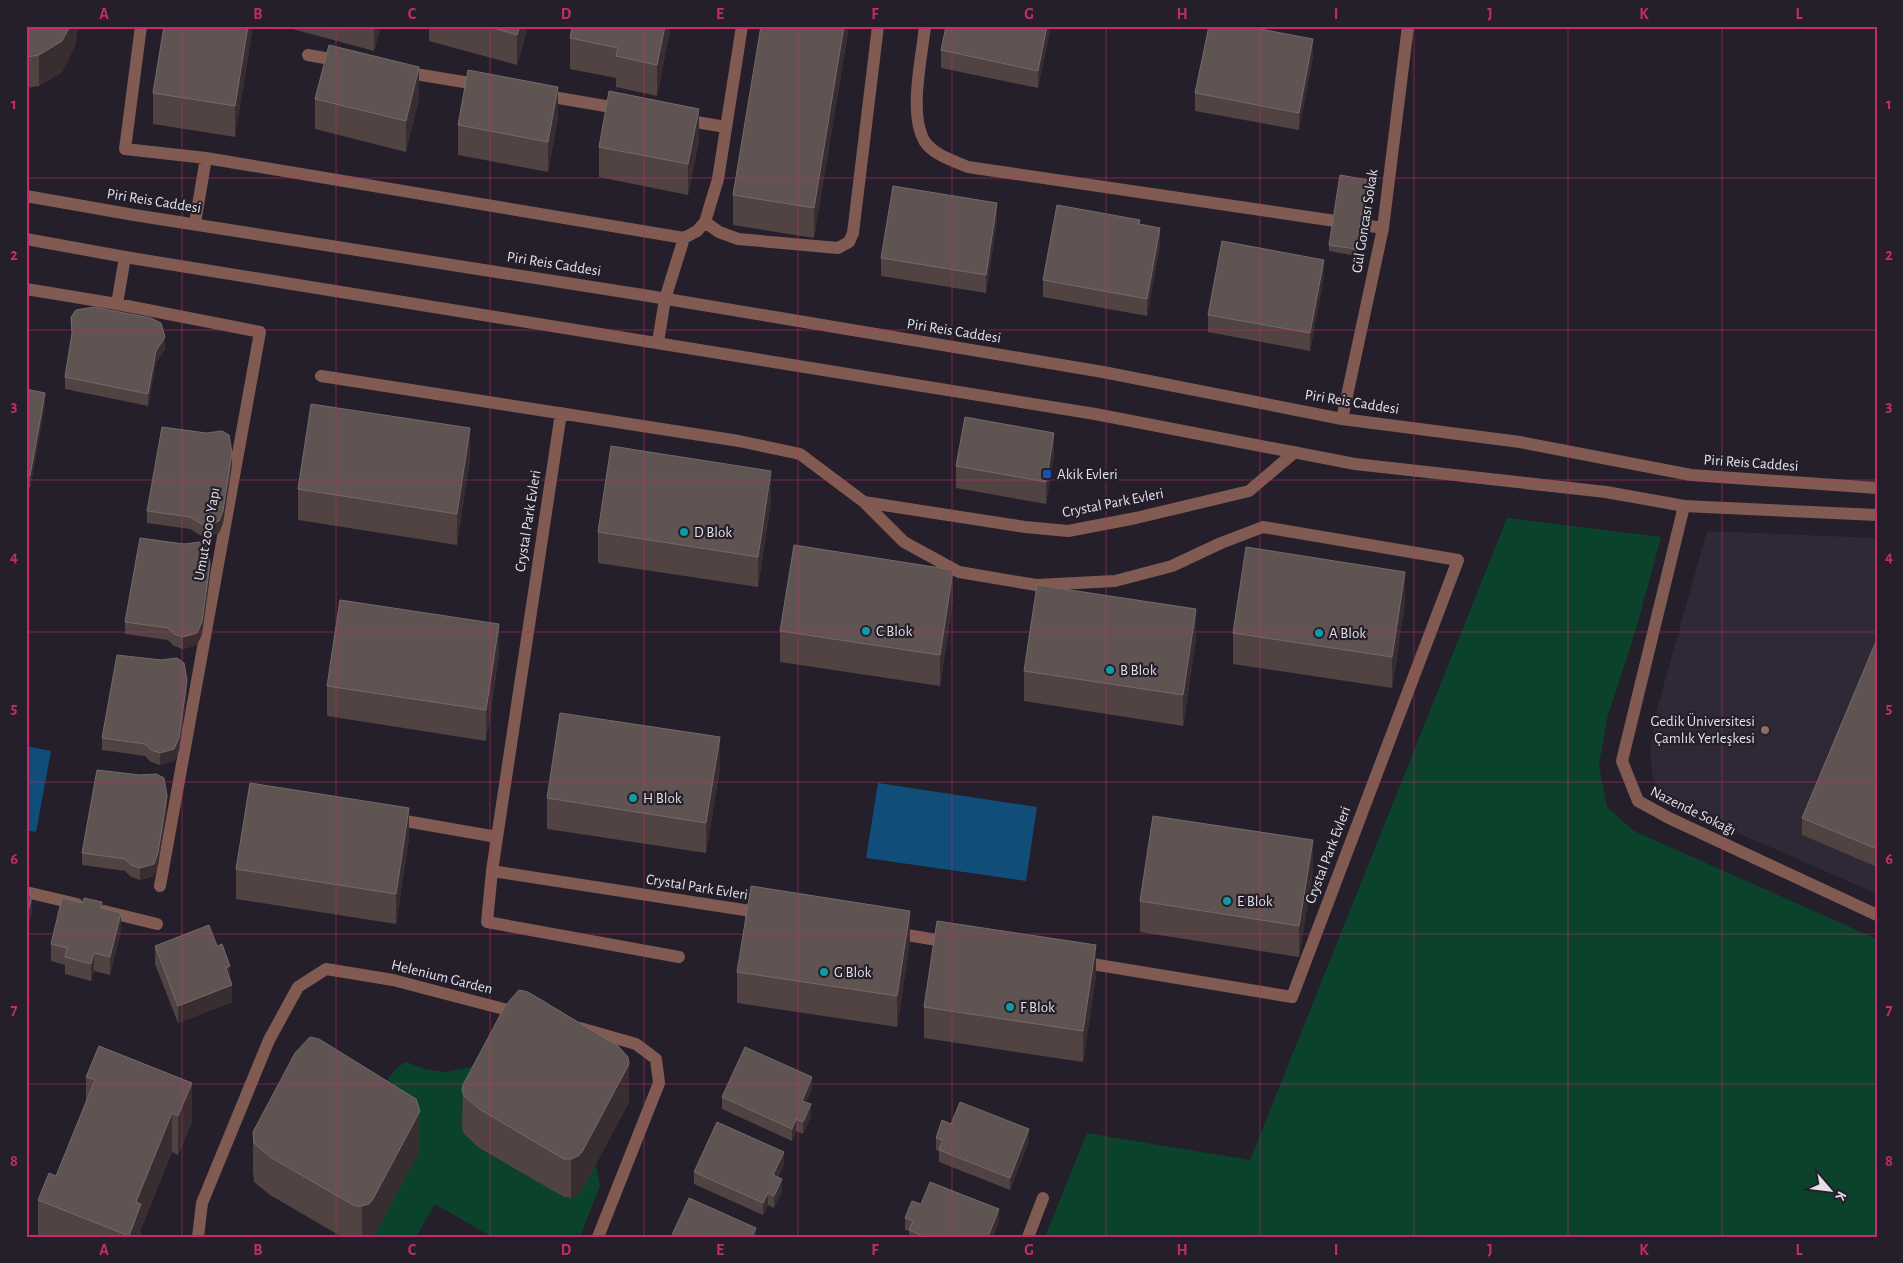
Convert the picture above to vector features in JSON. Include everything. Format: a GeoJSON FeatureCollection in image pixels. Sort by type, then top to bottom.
{"type":"FeatureCollection","features":[{"type":"Feature","properties":{"kind":"street"},"geometry":{"type":"LineString","coordinates":[[141,26],[125,148],[206,158],[684,238],[698,231],[705,222],[718,179],[742,26]]}},
{"type":"Feature","properties":{"kind":"street"},"geometry":{"type":"LineString","coordinates":[[705,222],[719,232],[738,239],[838,248],[849,242],[853,232],[878,26]]}},
{"type":"Feature","properties":{"kind":"street"},"geometry":{"type":"LineString","coordinates":[[926,26],[917,108],[918,126],[926,143],[946,158],[968,166],[1383,228]]}},
{"type":"Feature","properties":{"kind":"street","name":"Gül Goncası Sokak"},"geometry":{"type":"LineString","coordinates":[[1342,419],[1383,228],[1408,26]]}},
{"type":"Feature","properties":{"kind":"street"},"geometry":{"type":"LineString","coordinates":[[308,55],[356,64]]}},
{"type":"Feature","properties":{"kind":"street"},"geometry":{"type":"LineString","coordinates":[[395,70],[492,87]]}},
{"type":"Feature","properties":{"kind":"street"},"geometry":{"type":"LineString","coordinates":[[532,94],[638,112]]}},
{"type":"Feature","properties":{"kind":"street"},"geometry":{"type":"LineString","coordinates":[[668,117],[726,127]]}},
{"type":"Feature","properties":{"kind":"street"},"geometry":{"type":"LineString","coordinates":[[195,223],[206,158]]}},
{"type":"Feature","properties":{"kind":"street","name":"Piri Reis Caddesi"},"geometry":{"type":"LineString","coordinates":[[26,196],[1103,372],[1342,419],[1520,442],[1691,475],[1877,488]]}},
{"type":"Feature","properties":{"kind":"street"},"geometry":{"type":"LineString","coordinates":[[658,342],[665,299],[684,238]]}},
{"type":"Feature","properties":{"kind":"street"},"geometry":{"type":"LineString","coordinates":[[26,239],[125,257],[1095,414],[1356,464],[1606,492],[1684,506],[1877,515]]}},
{"type":"Feature","properties":{"kind":"street"},"geometry":{"type":"LineString","coordinates":[[117,304],[125,257]]}},
{"type":"Feature","properties":{"kind":"street","name":"Umut 2000 Yapı"},"geometry":{"type":"LineString","coordinates":[[26,289],[117,304],[260,332],[160,886]]}},
{"type":"Feature","properties":{"kind":"street","name":"Crystal Park Evleri"},"geometry":{"type":"LineString","coordinates":[[321,376],[739,440],[800,454],[864,502],[904,542],[959,572],[1036,585],[1115,581],[1172,566],[1221,543],[1263,527],[1458,560],[1292,997],[1064,959]]}},
{"type":"Feature","properties":{"kind":"street","name":"Crystal Park Evleri"},"geometry":{"type":"LineString","coordinates":[[561,413],[492,871],[488,922],[679,957]]}},
{"type":"Feature","properties":{"kind":"street","name":"Crystal Park Evleri"},"geometry":{"type":"LineString","coordinates":[[864,502],[1025,528],[1068,531],[1136,518],[1249,491],[1295,452]]}},
{"type":"Feature","properties":{"kind":"street","name":"Nazende Sokağı"},"geometry":{"type":"LineString","coordinates":[[1684,506],[1622,761],[1638,802],[1877,915]]}},
{"type":"Feature","properties":{"kind":"street"},"geometry":{"type":"LineString","coordinates":[[381,816],[497,837]]}},
{"type":"Feature","properties":{"kind":"street","name":"Crystal Park Evleri"},"geometry":{"type":"LineString","coordinates":[[492,871],[778,915]]}},
{"type":"Feature","properties":{"kind":"street"},"geometry":{"type":"LineString","coordinates":[[26,892],[157,924]]}},
{"type":"Feature","properties":{"kind":"street"},"geometry":{"type":"LineString","coordinates":[[886,932],[965,944]]}},
{"type":"Feature","properties":{"kind":"street","name":"Helenium Garden"},"geometry":{"type":"LineString","coordinates":[[198,1237],[202,1203],[269,1040],[298,988],[326,969],[393,980],[536,1017]]}},
{"type":"Feature","properties":{"kind":"street"},"geometry":{"type":"LineString","coordinates":[[565,1024],[636,1044],[656,1059],[659,1083],[598,1237]]}},
{"type":"Feature","properties":{"kind":"street"},"geometry":{"type":"LineString","coordinates":[[1028,1237],[1043,1198]]}},
{"type":"Feature","properties":{"kind":"shaded area","name":"Gedik Üniversitesi Çamlık Yerleşkesi"},"geometry":{"type":"Polygon","coordinates":[[[1707,531],[1877,538],[1877,894],[1672,804],[1653,779],[1650,751],[1657,709],[1707,531]]]}},
{"type":"Feature","properties":{"kind":"green space"},"geometry":{"type":"Polygon","coordinates":[[[1507,518],[1661,537],[1637,626],[1607,719],[1599,765],[1607,807],[1634,831],[1877,939],[1877,1237],[1045,1237],[1087,1133],[1250,1160],[1507,518]]]}},
{"type":"Feature","properties":{"kind":"green space"},"geometry":{"type":"Polygon","coordinates":[[[490,1046],[464,1134],[479,1148],[565,1197],[596,1164],[600,1186],[580,1237],[492,1237],[435,1204],[416,1237],[373,1237],[420,1150],[372,1110],[386,1082],[401,1065],[407,1062],[424,1069],[444,1072],[471,1067],[490,1046]]]}},
{"type":"Feature","properties":{"kind":"water"},"geometry":{"type":"Polygon","coordinates":[[[26,746],[51,751],[36,832],[26,830],[26,746]]]}},
{"type":"Feature","properties":{"kind":"water"},"geometry":{"type":"Polygon","coordinates":[[[878,783],[1037,807],[1026,881],[866,858],[878,783]]]}},
{"type":"Feature","properties":{"kind":"building"},"geometry":{"type":"Polygon","coordinates":[[[26,26],[70,26],[62,41],[39,55],[26,57],[26,26]]]}},
{"type":"Feature","properties":{"kind":"building"},"geometry":{"type":"Polygon","coordinates":[[[164,26],[248,26],[235,106],[153,93],[164,26]]]}},
{"type":"Feature","properties":{"kind":"building"},"geometry":{"type":"Polygon","coordinates":[[[487,26],[520,26],[517,35],[487,26]]]}},
{"type":"Feature","properties":{"kind":"building"},"geometry":{"type":"Polygon","coordinates":[[[572,26],[665,26],[657,65],[616,56],[618,48],[570,38],[572,26]]]}},
{"type":"Feature","properties":{"kind":"building"},"geometry":{"type":"Polygon","coordinates":[[[761,26],[844,26],[814,208],[733,195],[761,26]]]}},
{"type":"Feature","properties":{"kind":"building"},"geometry":{"type":"Polygon","coordinates":[[[946,26],[1047,26],[1038,71],[941,50],[946,26]]]}},
{"type":"Feature","properties":{"kind":"building"},"geometry":{"type":"Polygon","coordinates":[[[1209,26],[1244,26],[1313,39],[1299,113],[1195,93],[1209,26]]]}},
{"type":"Feature","properties":{"kind":"building"},"geometry":{"type":"Polygon","coordinates":[[[329,45],[419,67],[406,121],[315,99],[329,45]]]}},
{"type":"Feature","properties":{"kind":"building"},"geometry":{"type":"Polygon","coordinates":[[[468,70],[558,87],[548,142],[458,125],[468,70]]]}},
{"type":"Feature","properties":{"kind":"building"},"geometry":{"type":"Polygon","coordinates":[[[609,91],[699,109],[688,164],[599,147],[609,91]]]}},
{"type":"Feature","properties":{"kind":"building"},"geometry":{"type":"Polygon","coordinates":[[[1340,175],[1368,180],[1356,249],[1329,245],[1340,175]]]}},
{"type":"Feature","properties":{"kind":"building"},"geometry":{"type":"Polygon","coordinates":[[[893,186],[997,203],[986,275],[881,258],[893,186]]]}},
{"type":"Feature","properties":{"kind":"building"},"geometry":{"type":"Polygon","coordinates":[[[1057,205],[1140,220],[1139,224],[1160,228],[1147,299],[1043,280],[1057,205]]]}},
{"type":"Feature","properties":{"kind":"building"},"geometry":{"type":"Polygon","coordinates":[[[1222,241],[1324,260],[1310,333],[1208,315],[1222,241]]]}},
{"type":"Feature","properties":{"kind":"building"},"geometry":{"type":"Polygon","coordinates":[[[94,307],[151,318],[161,323],[165,337],[156,351],[148,394],[65,377],[72,333],[71,317],[76,310],[94,307]]]}},
{"type":"Feature","properties":{"kind":"building"},"geometry":{"type":"Polygon","coordinates":[[[26,389],[45,393],[30,476],[26,475],[26,389]]]}},
{"type":"Feature","properties":{"kind":"building"},"geometry":{"type":"Polygon","coordinates":[[[311,404],[470,428],[457,514],[298,489],[311,404]]]}},
{"type":"Feature","properties":{"kind":"building"},"geometry":{"type":"Polygon","coordinates":[[[965,417],[1054,433],[1046,482],[956,466],[965,417]]]}},
{"type":"Feature","properties":{"kind":"building"},"geometry":{"type":"Polygon","coordinates":[[[162,427],[206,433],[222,431],[229,435],[232,453],[223,511],[219,521],[205,526],[190,517],[147,511],[162,427]]]}},
{"type":"Feature","properties":{"kind":"building","name":"D Blok"},"geometry":{"type":"Polygon","coordinates":[[[611,446],[771,471],[758,557],[598,532],[611,446]]]}},
{"type":"Feature","properties":{"kind":"building"},"geometry":{"type":"Polygon","coordinates":[[[140,538],[184,544],[200,542],[207,547],[210,564],[202,622],[197,633],[183,637],[174,634],[168,628],[125,622],[140,538]]]}},
{"type":"Feature","properties":{"kind":"building","name":"C Blok"},"geometry":{"type":"Polygon","coordinates":[[[794,545],[953,570],[940,655],[780,631],[794,545]]]}},
{"type":"Feature","properties":{"kind":"building","name":"A Blok"},"geometry":{"type":"Polygon","coordinates":[[[1246,547],[1405,572],[1392,657],[1233,633],[1246,547]]]}},
{"type":"Feature","properties":{"kind":"building","name":"B Blok"},"geometry":{"type":"Polygon","coordinates":[[[1037,585],[1196,609],[1183,695],[1024,671],[1037,585]]]}},
{"type":"Feature","properties":{"kind":"building"},"geometry":{"type":"Polygon","coordinates":[[[340,600],[499,624],[486,710],[327,686],[340,600]]]}},
{"type":"Feature","properties":{"kind":"building"},"geometry":{"type":"Polygon","coordinates":[[[1877,639],[1877,849],[1802,818],[1877,639]]]}},
{"type":"Feature","properties":{"kind":"building"},"geometry":{"type":"Polygon","coordinates":[[[117,655],[161,660],[177,658],[184,663],[187,680],[179,738],[174,749],[160,753],[151,750],[145,744],[102,738],[117,655]]]}},
{"type":"Feature","properties":{"kind":"building","name":"H Blok"},"geometry":{"type":"Polygon","coordinates":[[[560,713],[720,737],[706,823],[547,798],[560,713]]]}},
{"type":"Feature","properties":{"kind":"building"},"geometry":{"type":"Polygon","coordinates":[[[97,770],[140,775],[156,774],[164,778],[167,796],[158,853],[154,864],[140,868],[131,865],[125,859],[82,853],[97,770]]]}},
{"type":"Feature","properties":{"kind":"building"},"geometry":{"type":"Polygon","coordinates":[[[250,783],[409,808],[396,894],[236,869],[250,783]]]}},
{"type":"Feature","properties":{"kind":"building","name":"E Blok"},"geometry":{"type":"Polygon","coordinates":[[[1153,816],[1313,840],[1299,926],[1140,901],[1153,816]]]}},
{"type":"Feature","properties":{"kind":"building","name":"G Blok"},"geometry":{"type":"Polygon","coordinates":[[[751,886],[910,911],[897,996],[737,972],[751,886]]]}},
{"type":"Feature","properties":{"kind":"building"},"geometry":{"type":"Polygon","coordinates":[[[26,894],[32,896],[26,920],[26,894]]]}},
{"type":"Feature","properties":{"kind":"building"},"geometry":{"type":"Polygon","coordinates":[[[62,898],[83,903],[84,898],[102,902],[101,908],[121,913],[110,957],[94,953],[91,964],[65,957],[67,948],[51,944],[62,898]]]}},
{"type":"Feature","properties":{"kind":"building","name":"F Blok"},"geometry":{"type":"Polygon","coordinates":[[[937,921],[1096,945],[1083,1031],[924,1007],[937,921]]]}},
{"type":"Feature","properties":{"kind":"building"},"geometry":{"type":"Polygon","coordinates":[[[209,925],[217,946],[222,944],[230,966],[226,968],[232,985],[178,1006],[155,946],[209,925]]]}},
{"type":"Feature","properties":{"kind":"building"},"geometry":{"type":"Polygon","coordinates":[[[519,990],[528,992],[618,1046],[628,1057],[629,1064],[582,1152],[571,1159],[564,1159],[479,1109],[464,1096],[462,1090],[505,1006],[519,990]]]}},
{"type":"Feature","properties":{"kind":"building"},"geometry":{"type":"Polygon","coordinates":[[[310,1037],[319,1039],[416,1099],[420,1111],[369,1204],[355,1206],[270,1157],[254,1143],[253,1132],[295,1053],[310,1037]]]}},
{"type":"Feature","properties":{"kind":"building"},"geometry":{"type":"Polygon","coordinates":[[[99,1046],[192,1083],[178,1116],[172,1113],[136,1202],[141,1204],[129,1236],[38,1200],[49,1173],[56,1176],[95,1080],[86,1077],[99,1046]]]}},
{"type":"Feature","properties":{"kind":"building"},"geometry":{"type":"Polygon","coordinates":[[[745,1047],[812,1077],[802,1101],[811,1104],[803,1122],[796,1119],[792,1129],[722,1097],[745,1047]]]}},
{"type":"Feature","properties":{"kind":"building"},"geometry":{"type":"Polygon","coordinates":[[[960,1102],[1029,1129],[1010,1178],[939,1150],[943,1140],[936,1138],[942,1120],[951,1124],[960,1102]]]}},
{"type":"Feature","properties":{"kind":"building"},"geometry":{"type":"Polygon","coordinates":[[[717,1122],[784,1152],[773,1175],[782,1179],[774,1196],[768,1193],[763,1203],[694,1172],[717,1122]]]}},
{"type":"Feature","properties":{"kind":"building"},"geometry":{"type":"Polygon","coordinates":[[[930,1182],[999,1209],[988,1237],[925,1237],[909,1230],[913,1221],[905,1218],[912,1201],[921,1204],[930,1182]]]}},
{"type":"Feature","properties":{"kind":"building"},"geometry":{"type":"Polygon","coordinates":[[[689,1198],[756,1228],[752,1237],[671,1237],[689,1198]]]}},
{"type":"Feature","properties":{"kind":"place","name":"Akik Evleri"},"geometry":{"type":"Point","coordinates":[1047,474]}},
{"type":"Feature","properties":{"kind":"place","name":"D Blok"},"geometry":{"type":"Point","coordinates":[684,532]}},
{"type":"Feature","properties":{"kind":"place","name":"C Blok"},"geometry":{"type":"Point","coordinates":[866,631]}},
{"type":"Feature","properties":{"kind":"place","name":"A Blok"},"geometry":{"type":"Point","coordinates":[1319,633]}},
{"type":"Feature","properties":{"kind":"place","name":"B Blok"},"geometry":{"type":"Point","coordinates":[1110,670]}},
{"type":"Feature","properties":{"kind":"place","name":"Gedik Üniversitesi Çamlık Yerleşkesi"},"geometry":{"type":"Point","coordinates":[1765,730]}},
{"type":"Feature","properties":{"kind":"place","name":"H Blok"},"geometry":{"type":"Point","coordinates":[633,798]}},
{"type":"Feature","properties":{"kind":"place","name":"E Blok"},"geometry":{"type":"Point","coordinates":[1227,901]}},
{"type":"Feature","properties":{"kind":"place","name":"G Blok"},"geometry":{"type":"Point","coordinates":[824,972]}},
{"type":"Feature","properties":{"kind":"place","name":"F Blok"},"geometry":{"type":"Point","coordinates":[1010,1007]}}]}
